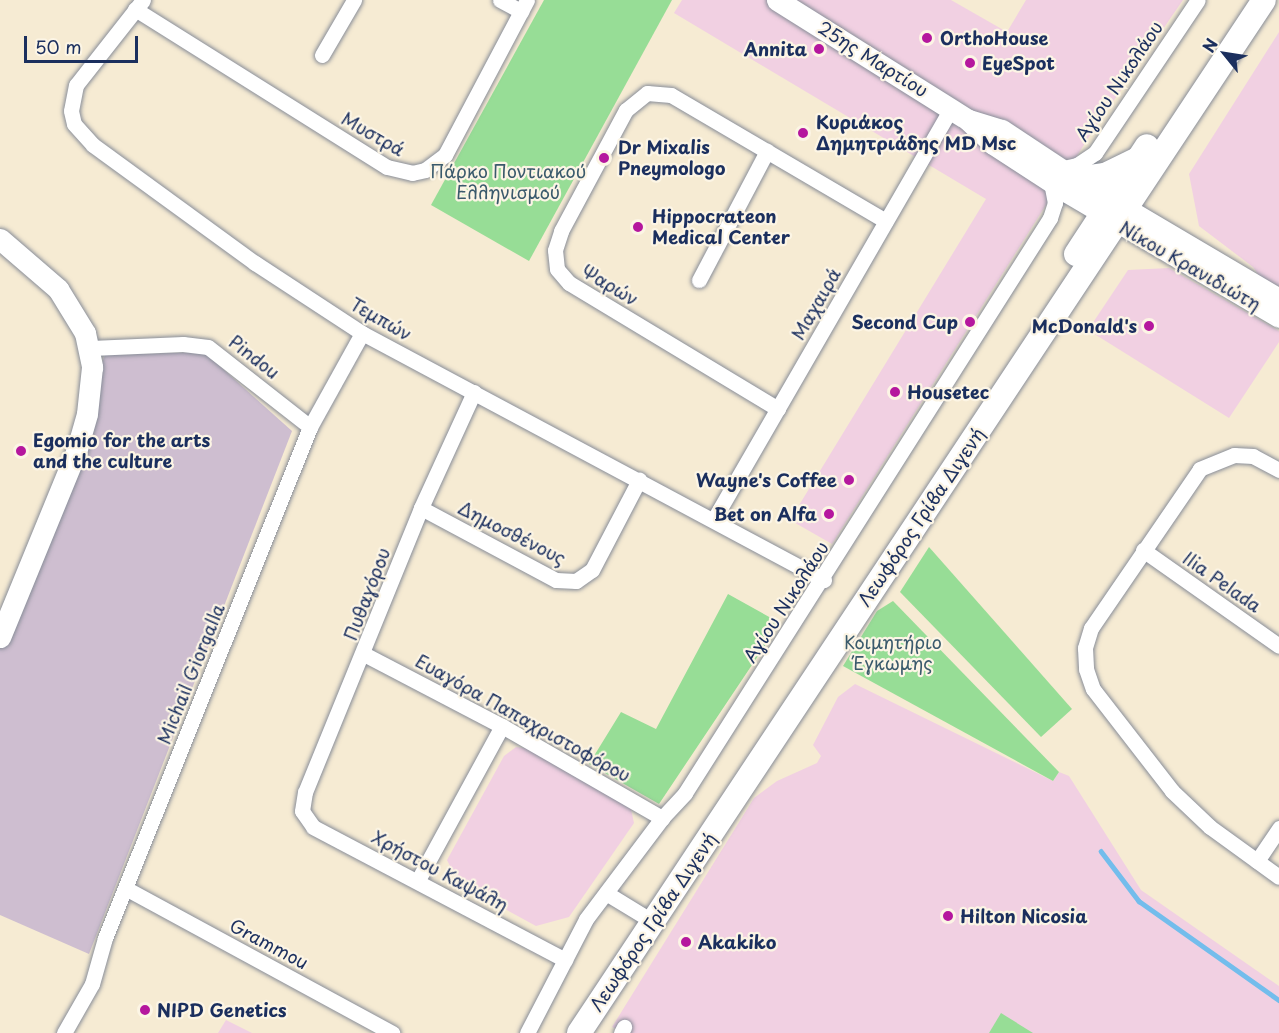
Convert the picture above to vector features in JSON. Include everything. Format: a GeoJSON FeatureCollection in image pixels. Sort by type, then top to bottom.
{"type":"FeatureCollection","features":[{"type":"Feature","properties":{"kind":"main road","name":"Λεωφόρος Γρίβα Διγενή"},"geometry":{"type":"LineString","coordinates":[[579,1033],[1114,211],[1138,159],[1247,0]]}},
{"type":"Feature","properties":{"kind":"main road","name":"Λεωφόρος Γρίβα Διγενή"},"geometry":{"type":"LineString","coordinates":[[563,1033],[1114,211],[1263,0]]}},
{"type":"Feature","properties":{"kind":"main road"},"geometry":{"type":"LineString","coordinates":[[1062,177],[1105,175],[1138,159]]}},
{"type":"Feature","properties":{"kind":"street"},"geometry":{"type":"LineString","coordinates":[[322,56],[354,0]]}},
{"type":"Feature","properties":{"kind":"street"},"geometry":{"type":"LineString","coordinates":[[500,0],[524,6]]}},
{"type":"Feature","properties":{"kind":"street","name":"25ης Μαρτίου"},"geometry":{"type":"LineString","coordinates":[[777,0],[960,115],[993,144],[1062,177],[1114,211]]}},
{"type":"Feature","properties":{"kind":"street","name":"Αγίου Νικολάου"},"geometry":{"type":"LineString","coordinates":[[527,1033],[586,919],[662,818],[685,794],[824,580],[1050,218],[1062,177],[1095,153],[1198,0]]}},
{"type":"Feature","properties":{"kind":"street","name":"Μυστρά"},"geometry":{"type":"LineString","coordinates":[[139,4],[387,167],[412,173],[425,170],[445,155],[524,6]]}},
{"type":"Feature","properties":{"kind":"street","name":"Τεμπών"},"geometry":{"type":"LineString","coordinates":[[139,4],[76,86],[71,111],[81,135],[255,263],[363,333],[714,519],[824,580]]}},
{"type":"Feature","properties":{"kind":"street","name":"Ψαρών"},"geometry":{"type":"LineString","coordinates":[[778,409],[569,283],[557,269],[555,250],[561,231],[626,110],[647,93],[671,95],[886,221]]}},
{"type":"Feature","properties":{"kind":"street","name":"Μαχαιρά"},"geometry":{"type":"LineString","coordinates":[[714,519],[886,221],[960,115]]}},
{"type":"Feature","properties":{"kind":"street"},"geometry":{"type":"LineString","coordinates":[[699,280],[767,151]]}},
{"type":"Feature","properties":{"kind":"street","name":"Νίκου Κρανιδιώτη"},"geometry":{"type":"LineString","coordinates":[[1114,211],[1279,299]]}},
{"type":"Feature","properties":{"kind":"street","name":"Νίκου Κρανιδιώτη"},"geometry":{"type":"LineString","coordinates":[[1114,211],[1279,317]]}},
{"type":"Feature","properties":{"kind":"street"},"geometry":{"type":"LineString","coordinates":[[0,238],[58,289],[92,348],[90,396],[76,452],[0,638]]}},
{"type":"Feature","properties":{"kind":"street","name":"Michail Giorgalla"},"geometry":{"type":"LineString","coordinates":[[64,1033],[92,984],[105,938],[127,889],[310,428],[363,333]]}},
{"type":"Feature","properties":{"kind":"street","name":"Pindou"},"geometry":{"type":"LineString","coordinates":[[92,348],[196,344],[208,347],[310,428]]}},
{"type":"Feature","properties":{"kind":"street","name":"Πυθαγόρου"},"geometry":{"type":"LineString","coordinates":[[302,811],[305,792],[364,654],[421,508],[474,392]]}},
{"type":"Feature","properties":{"kind":"street"},"geometry":{"type":"LineString","coordinates":[[1279,470],[1252,456],[1216,459],[1200,469],[1091,628],[1085,648],[1086,669],[1093,689],[1172,791],[1210,827],[1279,877]]}},
{"type":"Feature","properties":{"kind":"street","name":"Δημοσθένους"},"geometry":{"type":"LineString","coordinates":[[421,508],[556,580],[576,581],[592,570],[639,480]]}},
{"type":"Feature","properties":{"kind":"street","name":"Ilia Pelada"},"geometry":{"type":"LineString","coordinates":[[1143,550],[1279,646]]}},
{"type":"Feature","properties":{"kind":"street","name":"Ευαγόρα Παπαχριστοφόρου"},"geometry":{"type":"LineString","coordinates":[[364,654],[502,726],[662,818]]}},
{"type":"Feature","properties":{"kind":"street"},"geometry":{"type":"LineString","coordinates":[[418,880],[502,726]]}},
{"type":"Feature","properties":{"kind":"street","name":"Χρήστου Καψάλη"},"geometry":{"type":"LineString","coordinates":[[302,811],[313,827],[418,880],[565,960]]}},
{"type":"Feature","properties":{"kind":"street"},"geometry":{"type":"LineString","coordinates":[[1257,861],[1279,828]]}},
{"type":"Feature","properties":{"kind":"street","name":"Grammou"},"geometry":{"type":"LineString","coordinates":[[127,889],[393,1033]]}},
{"type":"Feature","properties":{"kind":"street"},"geometry":{"type":"LineString","coordinates":[[606,893],[642,915]]}},
{"type":"Feature","properties":{"kind":"shaded area"},"geometry":{"type":"Polygon","coordinates":[[[682,0],[951,0],[1007,32],[1026,0],[1183,0],[1092,132],[832,544],[790,520],[986,199],[674,13],[682,0]]]}},
{"type":"Feature","properties":{"kind":"shaded area"},"geometry":{"type":"Polygon","coordinates":[[[1279,32],[1279,286],[1262,280],[1253,267],[1199,226],[1189,174],[1279,32]]]}},
{"type":"Feature","properties":{"kind":"shaded area"},"geometry":{"type":"Polygon","coordinates":[[[1169,268],[1279,331],[1279,342],[1229,418],[1088,330],[1128,270],[1169,268]]]}},
{"type":"Feature","properties":{"kind":"shaded area"},"geometry":{"type":"Polygon","coordinates":[[[204,352],[292,431],[89,954],[0,915],[0,637],[105,355],[204,352]]]}},
{"type":"Feature","properties":{"kind":"shaded area"},"geometry":{"type":"Polygon","coordinates":[[[855,684],[1053,781],[1059,772],[1069,776],[1141,890],[1279,986],[1279,1033],[626,1033],[612,1027],[754,798],[777,781],[817,763],[821,756],[813,745],[838,697],[855,684]]]}},
{"type":"Feature","properties":{"kind":"shaded area"},"geometry":{"type":"Polygon","coordinates":[[[516,747],[532,749],[630,805],[634,823],[569,917],[536,926],[459,884],[447,860],[504,756],[516,747]]]}},
{"type":"Feature","properties":{"kind":"shaded area"},"geometry":{"type":"Polygon","coordinates":[[[226,1020],[252,1033],[218,1033],[226,1020]]]}},
{"type":"Feature","properties":{"kind":"green space","name":"Πάρκο Ποντιακού Ελληνισμού"},"geometry":{"type":"Polygon","coordinates":[[[544,0],[672,0],[529,261],[431,205],[544,0]]]}},
{"type":"Feature","properties":{"kind":"green space"},"geometry":{"type":"Polygon","coordinates":[[[929,547],[1072,709],[1041,737],[900,592],[929,547]]]}},
{"type":"Feature","properties":{"kind":"green space"},"geometry":{"type":"Polygon","coordinates":[[[728,594],[780,623],[659,804],[589,764],[621,712],[656,729],[728,594]]]}},
{"type":"Feature","properties":{"kind":"green space","name":"Κοιμητήριο Έγκωμης"},"geometry":{"type":"Polygon","coordinates":[[[893,601],[1059,772],[1053,781],[843,666],[877,611],[893,601]]]}},
{"type":"Feature","properties":{"kind":"green space"},"geometry":{"type":"Polygon","coordinates":[[[1001,1013],[1033,1033],[989,1033],[1001,1013]]]}},
{"type":"Feature","properties":{"kind":"waterway"},"geometry":{"type":"LineString","coordinates":[[1101,851],[1139,901],[1279,1000]]}},
{"type":"Feature","properties":{"kind":"place","name":"OrthoHouse"},"geometry":{"type":"Point","coordinates":[927,38]}},
{"type":"Feature","properties":{"kind":"place","name":"Annita"},"geometry":{"type":"Point","coordinates":[819,49]}},
{"type":"Feature","properties":{"kind":"place","name":"EyeSpot"},"geometry":{"type":"Point","coordinates":[970,63]}},
{"type":"Feature","properties":{"kind":"place","name":"Κυριάκος Δημητριάδης MD Msc"},"geometry":{"type":"Point","coordinates":[803,133]}},
{"type":"Feature","properties":{"kind":"place","name":"Dr Mixalis Pneymologo"},"geometry":{"type":"Point","coordinates":[604,158]}},
{"type":"Feature","properties":{"kind":"place","name":"Hippocrateon Medical Center"},"geometry":{"type":"Point","coordinates":[638,227]}},
{"type":"Feature","properties":{"kind":"place","name":"Second Cup"},"geometry":{"type":"Point","coordinates":[970,322]}},
{"type":"Feature","properties":{"kind":"place","name":"McDonald's"},"geometry":{"type":"Point","coordinates":[1149,326]}},
{"type":"Feature","properties":{"kind":"place","name":"Housetec"},"geometry":{"type":"Point","coordinates":[895,392]}},
{"type":"Feature","properties":{"kind":"place","name":"Egomio for the arts and the culture"},"geometry":{"type":"Point","coordinates":[21,451]}},
{"type":"Feature","properties":{"kind":"place","name":"Wayne's Coffee"},"geometry":{"type":"Point","coordinates":[849,480]}},
{"type":"Feature","properties":{"kind":"place","name":"Bet on Alfa"},"geometry":{"type":"Point","coordinates":[829,514]}},
{"type":"Feature","properties":{"kind":"place","name":"Hilton Nicosia"},"geometry":{"type":"Point","coordinates":[948,916]}},
{"type":"Feature","properties":{"kind":"place","name":"Akakiko"},"geometry":{"type":"Point","coordinates":[686,942]}},
{"type":"Feature","properties":{"kind":"place","name":"NIPD Genetics"},"geometry":{"type":"Point","coordinates":[145,1010]}}]}
